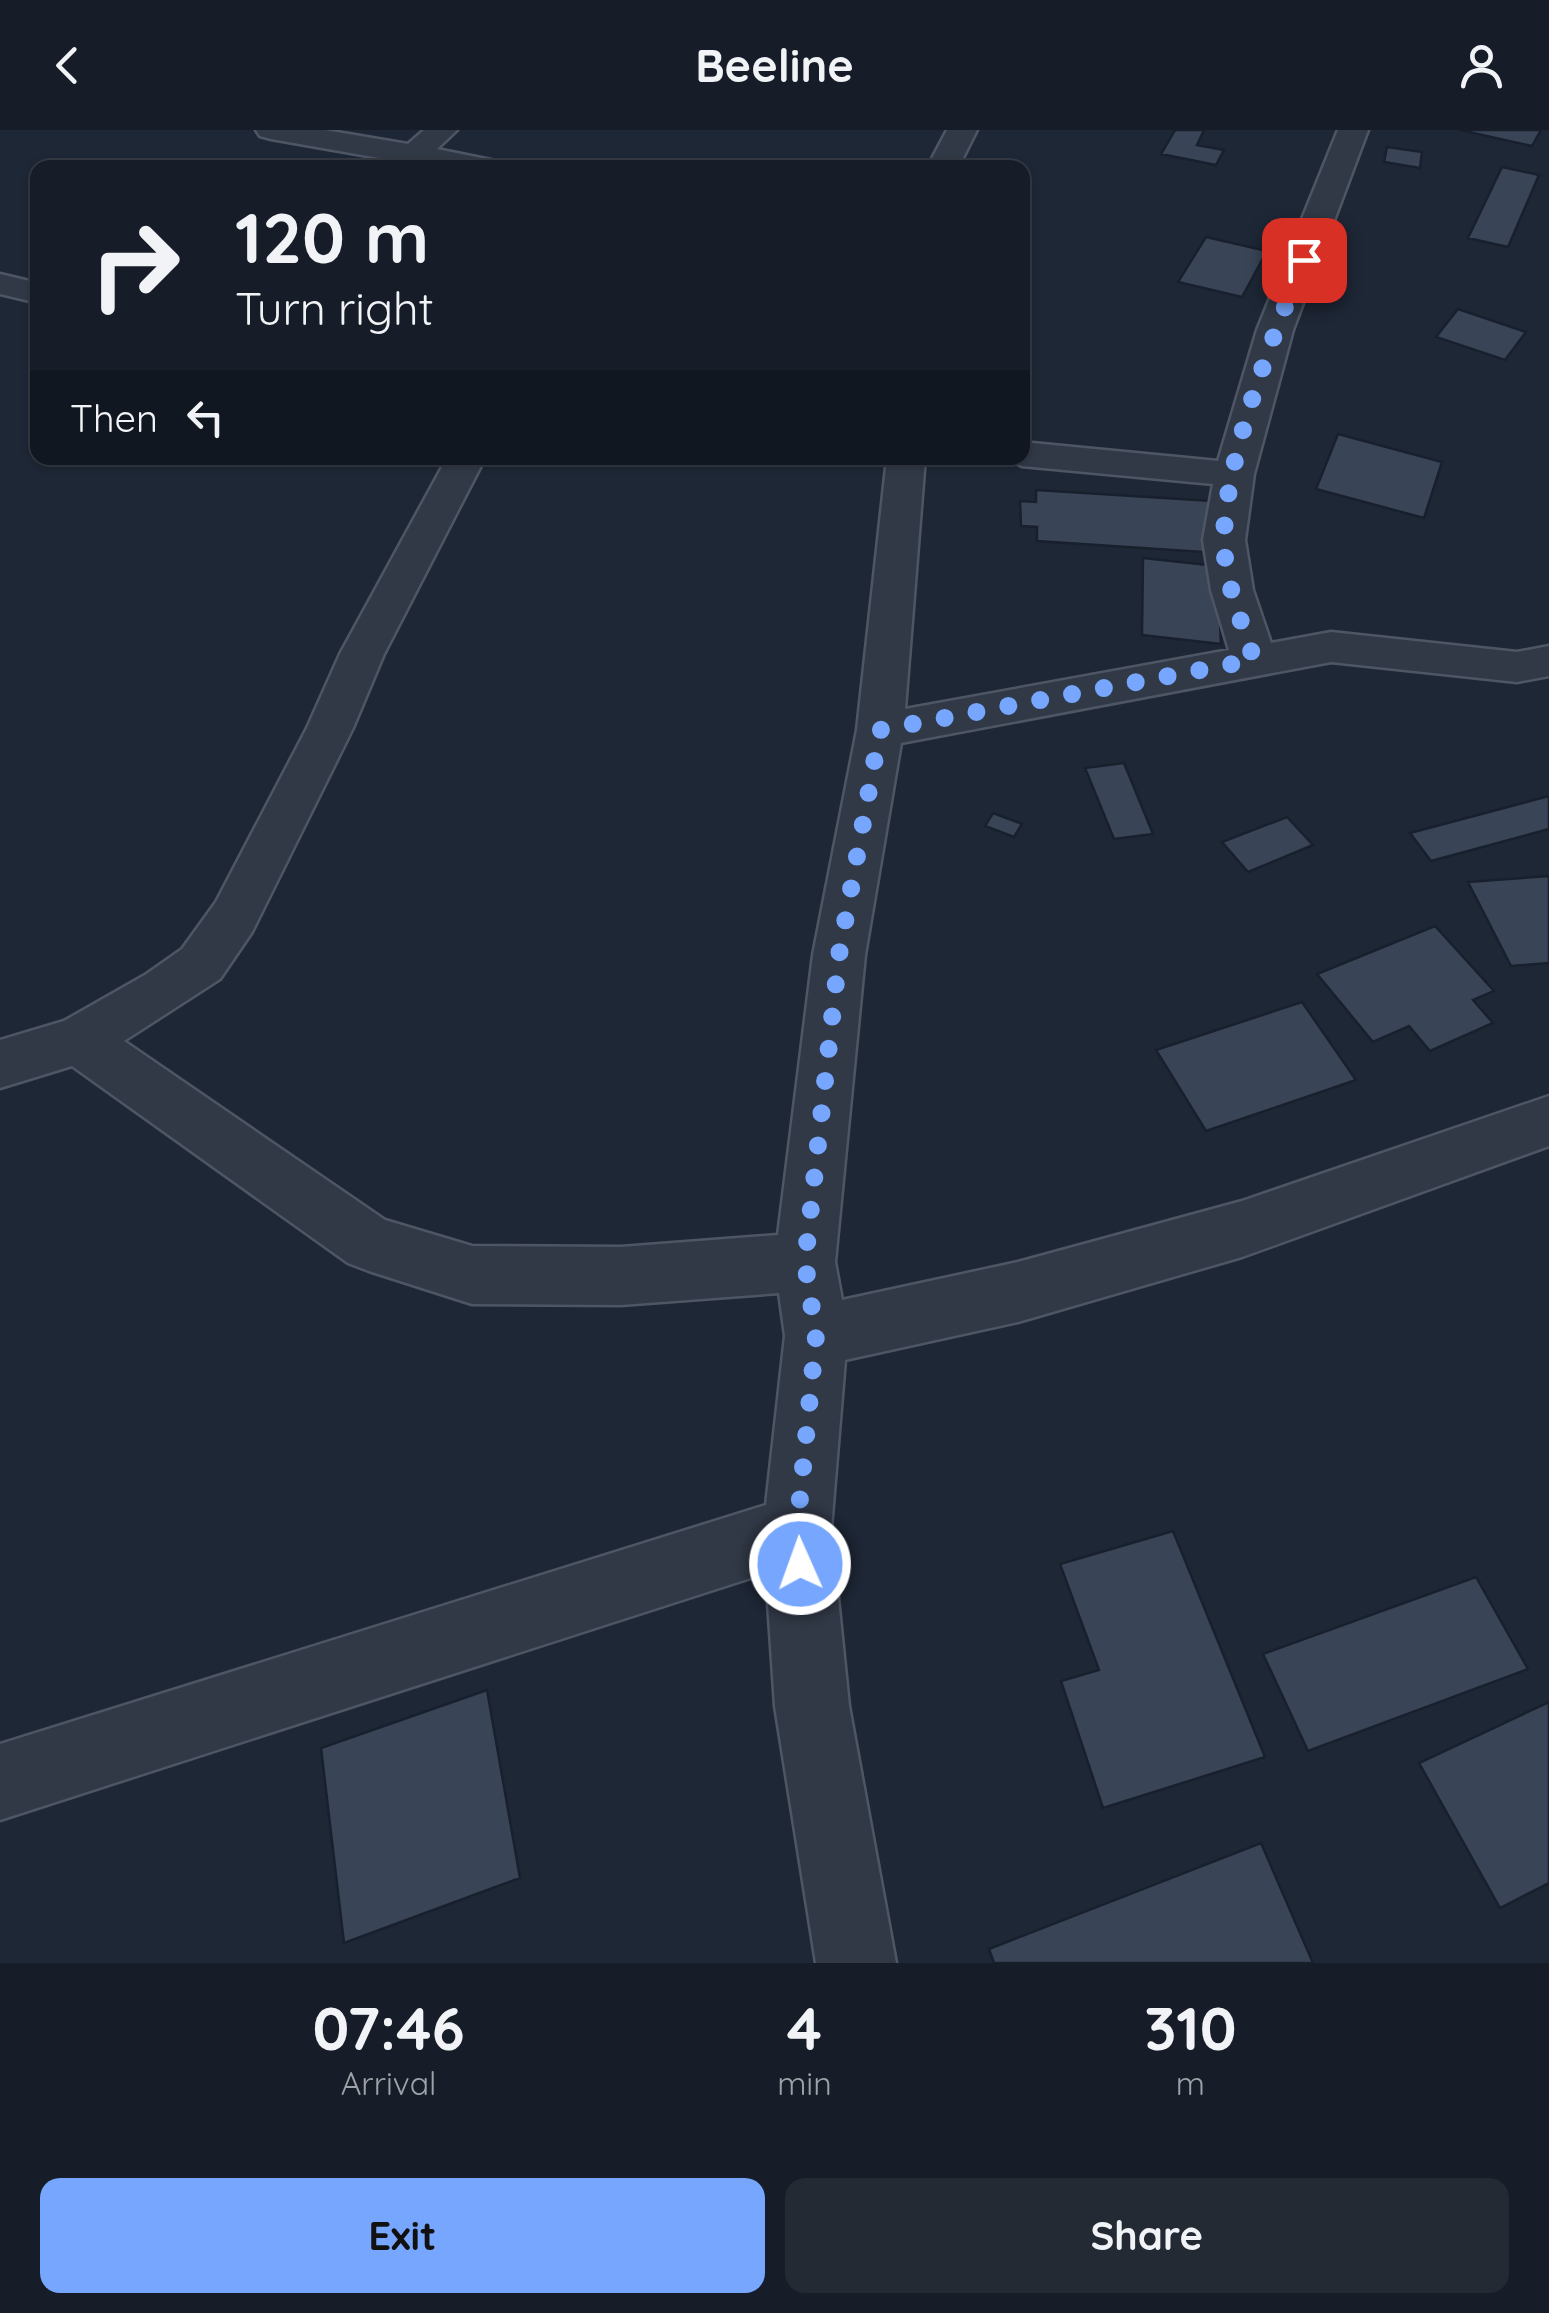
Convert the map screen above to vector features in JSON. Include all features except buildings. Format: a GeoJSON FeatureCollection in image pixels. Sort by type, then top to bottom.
{"type":"FeatureCollection","features":[{"type":"Feature","properties":{"kind":"street"},"geometry":{"type":"LineString","coordinates":[[271,130],[444,160]]}},
{"type":"Feature","properties":{"kind":"street"},"geometry":{"type":"LineString","coordinates":[[414,154],[442,130]]}},
{"type":"Feature","properties":{"kind":"street"},"geometry":{"type":"LineString","coordinates":[[946,160],[962,130]]}},
{"type":"Feature","properties":{"kind":"street"},"geometry":{"type":"LineString","coordinates":[[1254,660],[1232,590],[1224,540],[1234,474],[1275,330],[1353,130]]}},
{"type":"Feature","properties":{"kind":"street"},"geometry":{"type":"LineString","coordinates":[[0,284],[30,290]]}},
{"type":"Feature","properties":{"kind":"street"},"geometry":{"type":"LineString","coordinates":[[1030,455],[1234,474]]}},
{"type":"Feature","properties":{"kind":"street"},"geometry":{"type":"LineString","coordinates":[[0,1064],[79,1040],[164,991],[201,964],[234,917],[330,728],[362,654],[462,465]]}},
{"type":"Feature","properties":{"kind":"street"},"geometry":{"type":"LineString","coordinates":[[856,1963],[812,1706],[797,1529],[816,1336],[805,1262],[839,955],[880,730],[905,465]]}},
{"type":"Feature","properties":{"kind":"street"},"geometry":{"type":"LineString","coordinates":[[880,730],[1331,646],[1517,667],[1549,661]]}},
{"type":"Feature","properties":{"kind":"street"},"geometry":{"type":"LineString","coordinates":[[79,1040],[369,1243],[420,1259],[472,1274],[491,1275],[621,1276],[805,1262]]}},
{"type":"Feature","properties":{"kind":"street"},"geometry":{"type":"LineString","coordinates":[[816,1336],[1018,1292],[1242,1229],[1549,1120]]}},
{"type":"Feature","properties":{"kind":"street"},"geometry":{"type":"LineString","coordinates":[[0,1782],[797,1529]]}},
{"type":"Feature","properties":{"kind":"route"},"geometry":{"type":"LineString","coordinates":[[800,1564],[797,1529],[816,1336],[805,1262],[839,955],[880,730],[1254,660],[1232,590],[1224,540],[1245,433],[1275,330],[1304,260]]}}]}
